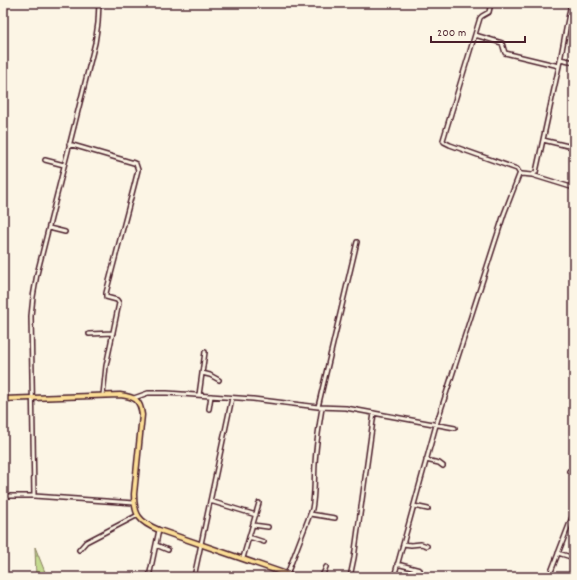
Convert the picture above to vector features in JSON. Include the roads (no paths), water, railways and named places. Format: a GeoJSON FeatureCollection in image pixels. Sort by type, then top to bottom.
{"type":"FeatureCollection","features":[{"type":"Feature","properties":{"kind":"main road"},"geometry":{"type":"LineString","coordinates":[[3,399],[103,395],[120,395],[134,398],[140,404],[142,415],[134,503],[138,515],[142,521],[159,530],[243,558],[287,576],[295,577]]}},
{"type":"Feature","properties":{"kind":"street"},"geometry":{"type":"LineString","coordinates":[[34,496],[32,303],[37,274],[95,43],[99,3]]}},
{"type":"Feature","properties":{"kind":"street"},"geometry":{"type":"LineString","coordinates":[[490,3],[489,12],[480,18],[474,35],[443,141],[517,170],[520,174],[532,175],[574,188]]}},
{"type":"Feature","properties":{"kind":"street"},"geometry":{"type":"LineString","coordinates":[[532,175],[536,172],[558,72],[571,3]]}},
{"type":"Feature","properties":{"kind":"street"},"geometry":{"type":"LineString","coordinates":[[474,35],[502,43],[505,53],[559,66]]}},
{"type":"Feature","properties":{"kind":"street"},"geometry":{"type":"LineString","coordinates":[[560,59],[574,62]]}},
{"type":"Feature","properties":{"kind":"street"},"geometry":{"type":"LineString","coordinates":[[543,140],[568,146]]}},
{"type":"Feature","properties":{"kind":"street"},"geometry":{"type":"LineString","coordinates":[[69,144],[134,163],[138,168],[127,216],[105,296],[117,300],[119,303],[105,371],[103,395]]}},
{"type":"Feature","properties":{"kind":"street"},"geometry":{"type":"LineString","coordinates":[[45,160],[64,165]]}},
{"type":"Feature","properties":{"kind":"street"},"geometry":{"type":"LineString","coordinates":[[394,577],[436,425],[504,214],[520,174]]}},
{"type":"Feature","properties":{"kind":"street"},"geometry":{"type":"LineString","coordinates":[[49,228],[65,232]]}},
{"type":"Feature","properties":{"kind":"street"},"geometry":{"type":"LineString","coordinates":[[318,408],[357,242]]}},
{"type":"Feature","properties":{"kind":"street"},"geometry":{"type":"LineString","coordinates":[[89,334],[113,333]]}},
{"type":"Feature","properties":{"kind":"street"},"geometry":{"type":"LineString","coordinates":[[200,395],[205,352]]}},
{"type":"Feature","properties":{"kind":"street"},"geometry":{"type":"LineString","coordinates":[[202,373],[219,380]]}},
{"type":"Feature","properties":{"kind":"street"},"geometry":{"type":"LineString","coordinates":[[134,398],[148,393],[155,393],[252,399],[318,408],[346,408],[455,428]]}},
{"type":"Feature","properties":{"kind":"street"},"geometry":{"type":"LineString","coordinates":[[209,409],[211,396]]}},
{"type":"Feature","properties":{"kind":"street"},"geometry":{"type":"LineString","coordinates":[[194,577],[232,398]]}},
{"type":"Feature","properties":{"kind":"street"},"geometry":{"type":"LineString","coordinates":[[287,576],[314,502],[315,462],[322,408]]}},
{"type":"Feature","properties":{"kind":"street"},"geometry":{"type":"LineString","coordinates":[[350,577],[354,558],[374,413]]}},
{"type":"Feature","properties":{"kind":"street"},"geometry":{"type":"LineString","coordinates":[[426,460],[439,463],[444,466]]}},
{"type":"Feature","properties":{"kind":"street"},"geometry":{"type":"LineString","coordinates":[[569,471],[574,473]]}},
{"type":"Feature","properties":{"kind":"street"},"geometry":{"type":"LineString","coordinates":[[3,496],[34,496],[134,503]]}},
{"type":"Feature","properties":{"kind":"street"},"geometry":{"type":"LineString","coordinates":[[210,501],[256,515]]}},
{"type":"Feature","properties":{"kind":"street"},"geometry":{"type":"LineString","coordinates":[[243,558],[259,503]]}},
{"type":"Feature","properties":{"kind":"street"},"geometry":{"type":"LineString","coordinates":[[414,506],[428,509]]}},
{"type":"Feature","properties":{"kind":"street"},"geometry":{"type":"LineString","coordinates":[[548,577],[574,512]]}},
{"type":"Feature","properties":{"kind":"street"},"geometry":{"type":"LineString","coordinates":[[310,514],[335,518]]}},
{"type":"Feature","properties":{"kind":"street"},"geometry":{"type":"LineString","coordinates":[[79,550],[86,542],[138,515]]}},
{"type":"Feature","properties":{"kind":"street"},"geometry":{"type":"LineString","coordinates":[[253,525],[268,528]]}},
{"type":"Feature","properties":{"kind":"street"},"geometry":{"type":"LineString","coordinates":[[149,577],[159,530]]}},
{"type":"Feature","properties":{"kind":"street"},"geometry":{"type":"LineString","coordinates":[[249,537],[264,542]]}},
{"type":"Feature","properties":{"kind":"street"},"geometry":{"type":"LineString","coordinates":[[403,544],[421,544],[427,546]]}},
{"type":"Feature","properties":{"kind":"street"},"geometry":{"type":"LineString","coordinates":[[156,545],[168,550]]}},
{"type":"Feature","properties":{"kind":"street"},"geometry":{"type":"LineString","coordinates":[[558,553],[574,558]]}},
{"type":"Feature","properties":{"kind":"street"},"geometry":{"type":"LineString","coordinates":[[397,564],[420,570]]}},
{"type":"Feature","properties":{"kind":"street"},"geometry":{"type":"LineString","coordinates":[[321,577],[326,567]]}}]}
